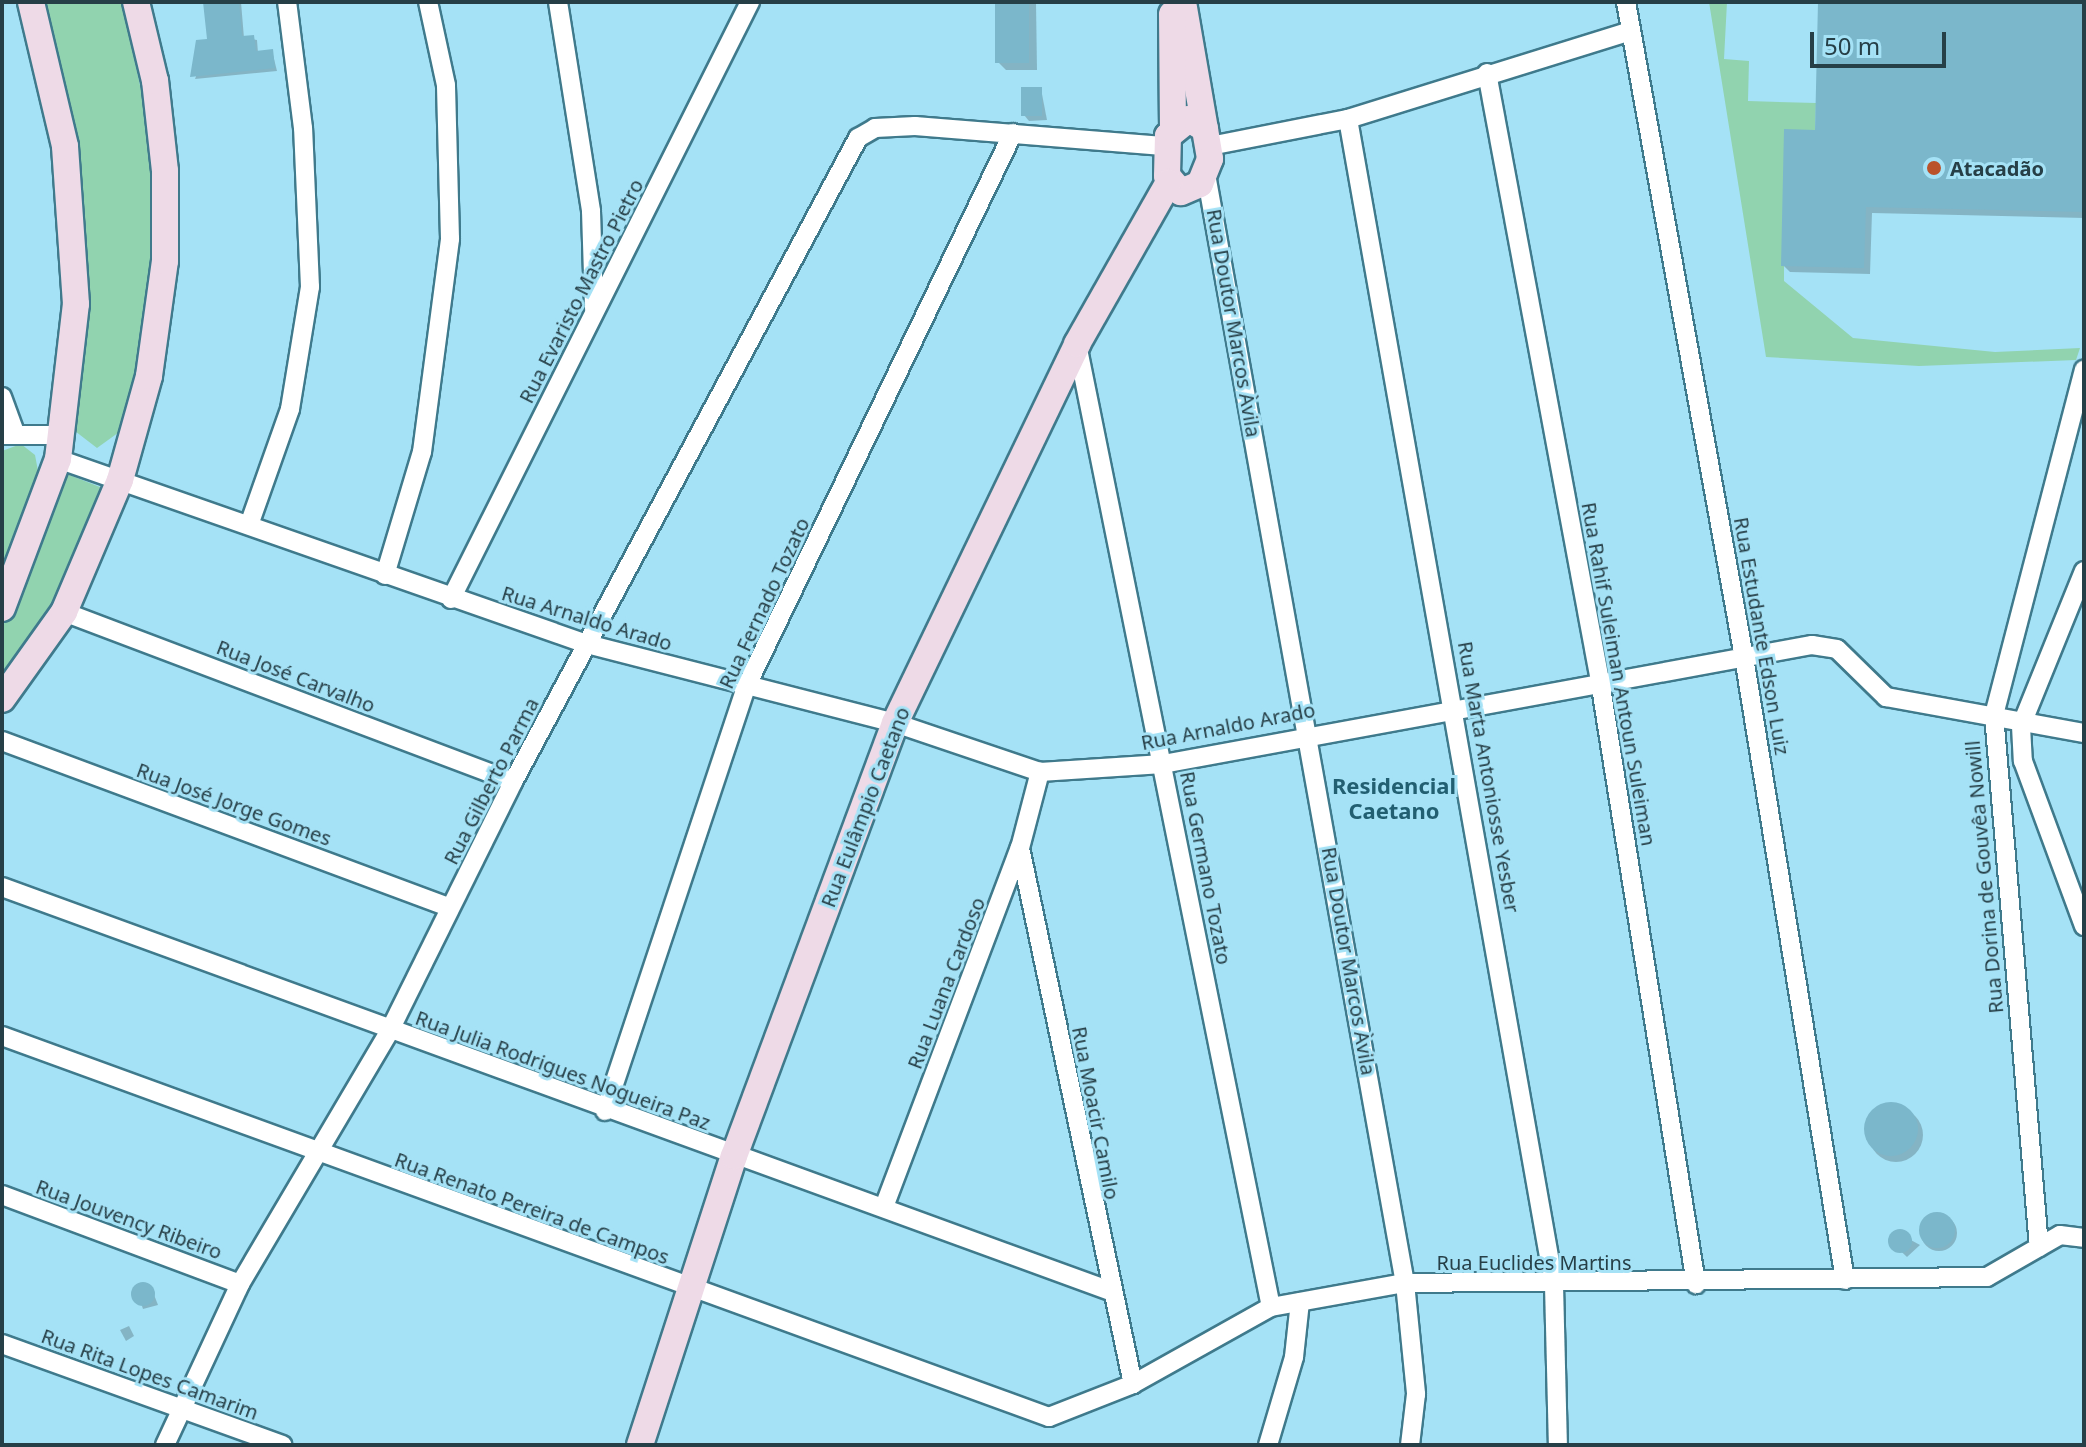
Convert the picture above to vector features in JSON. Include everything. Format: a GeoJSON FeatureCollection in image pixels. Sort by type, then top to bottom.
{"type":"FeatureCollection","features":[{"type":"Feature","properties":{"kind":"street"},"geometry":{"type":"LineString","coordinates":[[2,608],[60,447],[76,304],[73,204],[31,2]]}},
{"type":"Feature","properties":{"kind":"street"},"geometry":{"type":"LineString","coordinates":[[2,699],[64,612],[120,480],[149,376],[165,261],[155,81],[136,2]]}},
{"type":"Feature","properties":{"kind":"street"},"geometry":{"type":"LineString","coordinates":[[249,525],[290,409],[310,287],[303,128],[287,2]]}},
{"type":"Feature","properties":{"kind":"street"},"geometry":{"type":"LineString","coordinates":[[385,575],[422,452],[450,239],[446,85],[428,2]]}},
{"type":"Feature","properties":{"kind":"street"},"geometry":{"type":"LineString","coordinates":[[558,2],[591,211],[595,312]]}},
{"type":"Feature","properties":{"kind":"street","name":"Rua Evaristo Mastro Pietro"},"geometry":{"type":"LineString","coordinates":[[451,599],[750,2]]}},
{"type":"Feature","properties":{"kind":"street"},"geometry":{"type":"LineString","coordinates":[[1172,2],[1164,138],[1187,188]]}},
{"type":"Feature","properties":{"kind":"street"},"geometry":{"type":"LineString","coordinates":[[1183,2],[1210,139],[1187,188]]}},
{"type":"Feature","properties":{"kind":"street","name":"Rua Estudante Edson Luiz"},"geometry":{"type":"LineString","coordinates":[[1626,2],[1744,657],[1845,1280]]}},
{"type":"Feature","properties":{"kind":"street"},"geometry":{"type":"LineString","coordinates":[[1210,139],[1348,119],[1487,73],[1631,31]]}},
{"type":"Feature","properties":{"kind":"street","name":"Rua Rahif Suleiman Antoun Suleiman"},"geometry":{"type":"LineString","coordinates":[[1487,73],[1600,681],[1696,1284]]}},
{"type":"Feature","properties":{"kind":"street"},"geometry":{"type":"LineString","coordinates":[[1013,133],[1164,138],[1189,119],[1210,139]]}},
{"type":"Feature","properties":{"kind":"street","name":"Rua Marta Antoniosse Yesber"},"geometry":{"type":"LineString","coordinates":[[1348,119],[1456,710],[1554,1285],[1558,1445]]}},
{"type":"Feature","properties":{"kind":"street","name":"Rua Gilberto Parma"},"geometry":{"type":"LineString","coordinates":[[165,1445],[179,1407],[240,1284],[390,1030],[513,782],[858,138],[875,128],[915,126],[1013,133]]}},
{"type":"Feature","properties":{"kind":"street","name":"Rua Fernado Tozato"},"geometry":{"type":"LineString","coordinates":[[605,1111],[746,687],[1013,133]]}},
{"type":"Feature","properties":{"kind":"street","name":"Rua Eulâmpio Caetano"},"geometry":{"type":"LineString","coordinates":[[640,1445],[694,1289],[734,1156],[895,723],[1077,344],[1187,188]]}},
{"type":"Feature","properties":{"kind":"street","name":"Rua Doutor Marcos Àvila"},"geometry":{"type":"LineString","coordinates":[[1187,188],[1310,732],[1405,1283],[1416,1394],[1410,1445]]}},
{"type":"Feature","properties":{"kind":"street","name":"Rua Germano Tozato"},"geometry":{"type":"LineString","coordinates":[[1077,344],[1271,1307]]}},
{"type":"Feature","properties":{"kind":"street","name":"Rua Dorina de Gouvêa Nowill"},"geometry":{"type":"LineString","coordinates":[[2039,1247],[1994,715],[2084,370]]}},
{"type":"Feature","properties":{"kind":"street"},"geometry":{"type":"LineString","coordinates":[[2,397],[8,432]]}},
{"type":"Feature","properties":{"kind":"street","name":"Rua Arnaldo Arado"},"geometry":{"type":"LineString","coordinates":[[8,432],[60,447],[120,480],[451,599],[587,644],[895,723],[1040,772],[1163,764],[1310,732],[1456,710],[1600,681],[1812,645],[1837,649],[1886,697],[1994,715],[2021,726],[2084,733]]}},
{"type":"Feature","properties":{"kind":"street"},"geometry":{"type":"LineString","coordinates":[[2084,571],[2021,726],[2023,761],[2084,926]]}},
{"type":"Feature","properties":{"kind":"street","name":"Rua José Carvalho"},"geometry":{"type":"LineString","coordinates":[[64,612],[513,782]]}},
{"type":"Feature","properties":{"kind":"street","name":"Rua José Jorge Gomes"},"geometry":{"type":"LineString","coordinates":[[2,741],[450,908]]}},
{"type":"Feature","properties":{"kind":"street","name":"Rua Luana Cardoso"},"geometry":{"type":"LineString","coordinates":[[884,1207],[1020,848],[1040,772]]}},
{"type":"Feature","properties":{"kind":"street","name":"Rua Moacir Camilo"},"geometry":{"type":"LineString","coordinates":[[1020,848],[1110,1291],[1133,1384]]}},
{"type":"Feature","properties":{"kind":"street","name":"Rua Julia Rodrigues Nogueira Paz"},"geometry":{"type":"LineString","coordinates":[[2,887],[605,1111],[884,1207],[1110,1291]]}},
{"type":"Feature","properties":{"kind":"street","name":"Rua Renato Pereira de Campos"},"geometry":{"type":"LineString","coordinates":[[2,1036],[315,1153],[1049,1417]]}},
{"type":"Feature","properties":{"kind":"street","name":"Rua Jouvency Ribeiro"},"geometry":{"type":"LineString","coordinates":[[2,1195],[240,1284]]}},
{"type":"Feature","properties":{"kind":"street","name":"Rua Euclides Martins"},"geometry":{"type":"LineString","coordinates":[[1049,1417],[1133,1384],[1271,1307],[1405,1283],[1696,1284],[1987,1277],[2060,1235],[2084,1238]]}},
{"type":"Feature","properties":{"kind":"street"},"geometry":{"type":"LineString","coordinates":[[1268,1445],[1294,1357],[1300,1302]]}},
{"type":"Feature","properties":{"kind":"street","name":"Rua Rita Lopes Camarim"},"geometry":{"type":"LineString","coordinates":[[2,1344],[282,1445]]}},
{"type":"Feature","properties":{"kind":"green space"},"geometry":{"type":"Polygon","coordinates":[[[36,2],[122,2],[149,127],[152,259],[142,339],[122,430],[97,448],[71,428],[81,345],[36,2]]]}},
{"type":"Feature","properties":{"kind":"green space"},"geometry":{"type":"Polygon","coordinates":[[[1709,2],[1727,2],[1724,59],[1749,61],[1748,101],[1816,103],[1815,130],[1784,130],[1784,281],[1853,338],[1995,352],[2080,348],[2076,360],[1919,366],[1766,357],[1709,2]]]}},
{"type":"Feature","properties":{"kind":"green space"},"geometry":{"type":"Polygon","coordinates":[[[21,444],[35,455],[40,482],[2,580],[2,451],[21,444]]]}},
{"type":"Feature","properties":{"kind":"green space"},"geometry":{"type":"Polygon","coordinates":[[[62,472],[105,489],[61,588],[2,678],[2,629],[62,472]]]}},
{"type":"Feature","properties":{"kind":"building"},"geometry":{"type":"Polygon","coordinates":[[[203,2],[239,2],[242,36],[254,35],[256,51],[273,49],[275,68],[190,77],[196,40],[207,39],[203,2]]]}},
{"type":"Feature","properties":{"kind":"building"},"geometry":{"type":"Polygon","coordinates":[[[995,2],[1029,2],[1029,63],[995,63],[995,2]]]}},
{"type":"Feature","properties":{"kind":"building","name":"Atacadão"},"geometry":{"type":"Polygon","coordinates":[[[1818,2],[2084,2],[2084,212],[1866,207],[1864,268],[1781,266],[1784,129],[1815,130],[1818,2]]]}},
{"type":"Feature","properties":{"kind":"building"},"geometry":{"type":"Polygon","coordinates":[[[1021,87],[1042,87],[1042,116],[1021,116],[1021,87]]]}},
{"type":"Feature","properties":{"kind":"building"},"geometry":{"type":"Polygon","coordinates":[[[1891,1102],[1910,1110],[1918,1129],[1910,1148],[1891,1156],[1872,1148],[1864,1129],[1872,1110],[1891,1102]]]}},
{"type":"Feature","properties":{"kind":"building"},"geometry":{"type":"Polygon","coordinates":[[[1937,1212],[1950,1217],[1955,1230],[1950,1243],[1937,1248],[1924,1243],[1919,1230],[1924,1217],[1937,1212]]]}},
{"type":"Feature","properties":{"kind":"building"},"geometry":{"type":"Polygon","coordinates":[[[1900,1229],[1911,1236],[1912,1241],[1905,1252],[1900,1253],[1889,1246],[1888,1241],[1895,1230],[1900,1229]]]}},
{"type":"Feature","properties":{"kind":"building"},"geometry":{"type":"Polygon","coordinates":[[[143,1282],[154,1289],[155,1294],[148,1305],[143,1306],[132,1299],[131,1294],[138,1283],[143,1282]]]}},
{"type":"Feature","properties":{"kind":"place","name":"Atacadão"},"geometry":{"type":"Point","coordinates":[1934,168]}},
{"type":"Feature","properties":{"kind":"district","name":"Residencial Caetano"},"geometry":{"type":"Point","coordinates":[1394,798]}}]}
